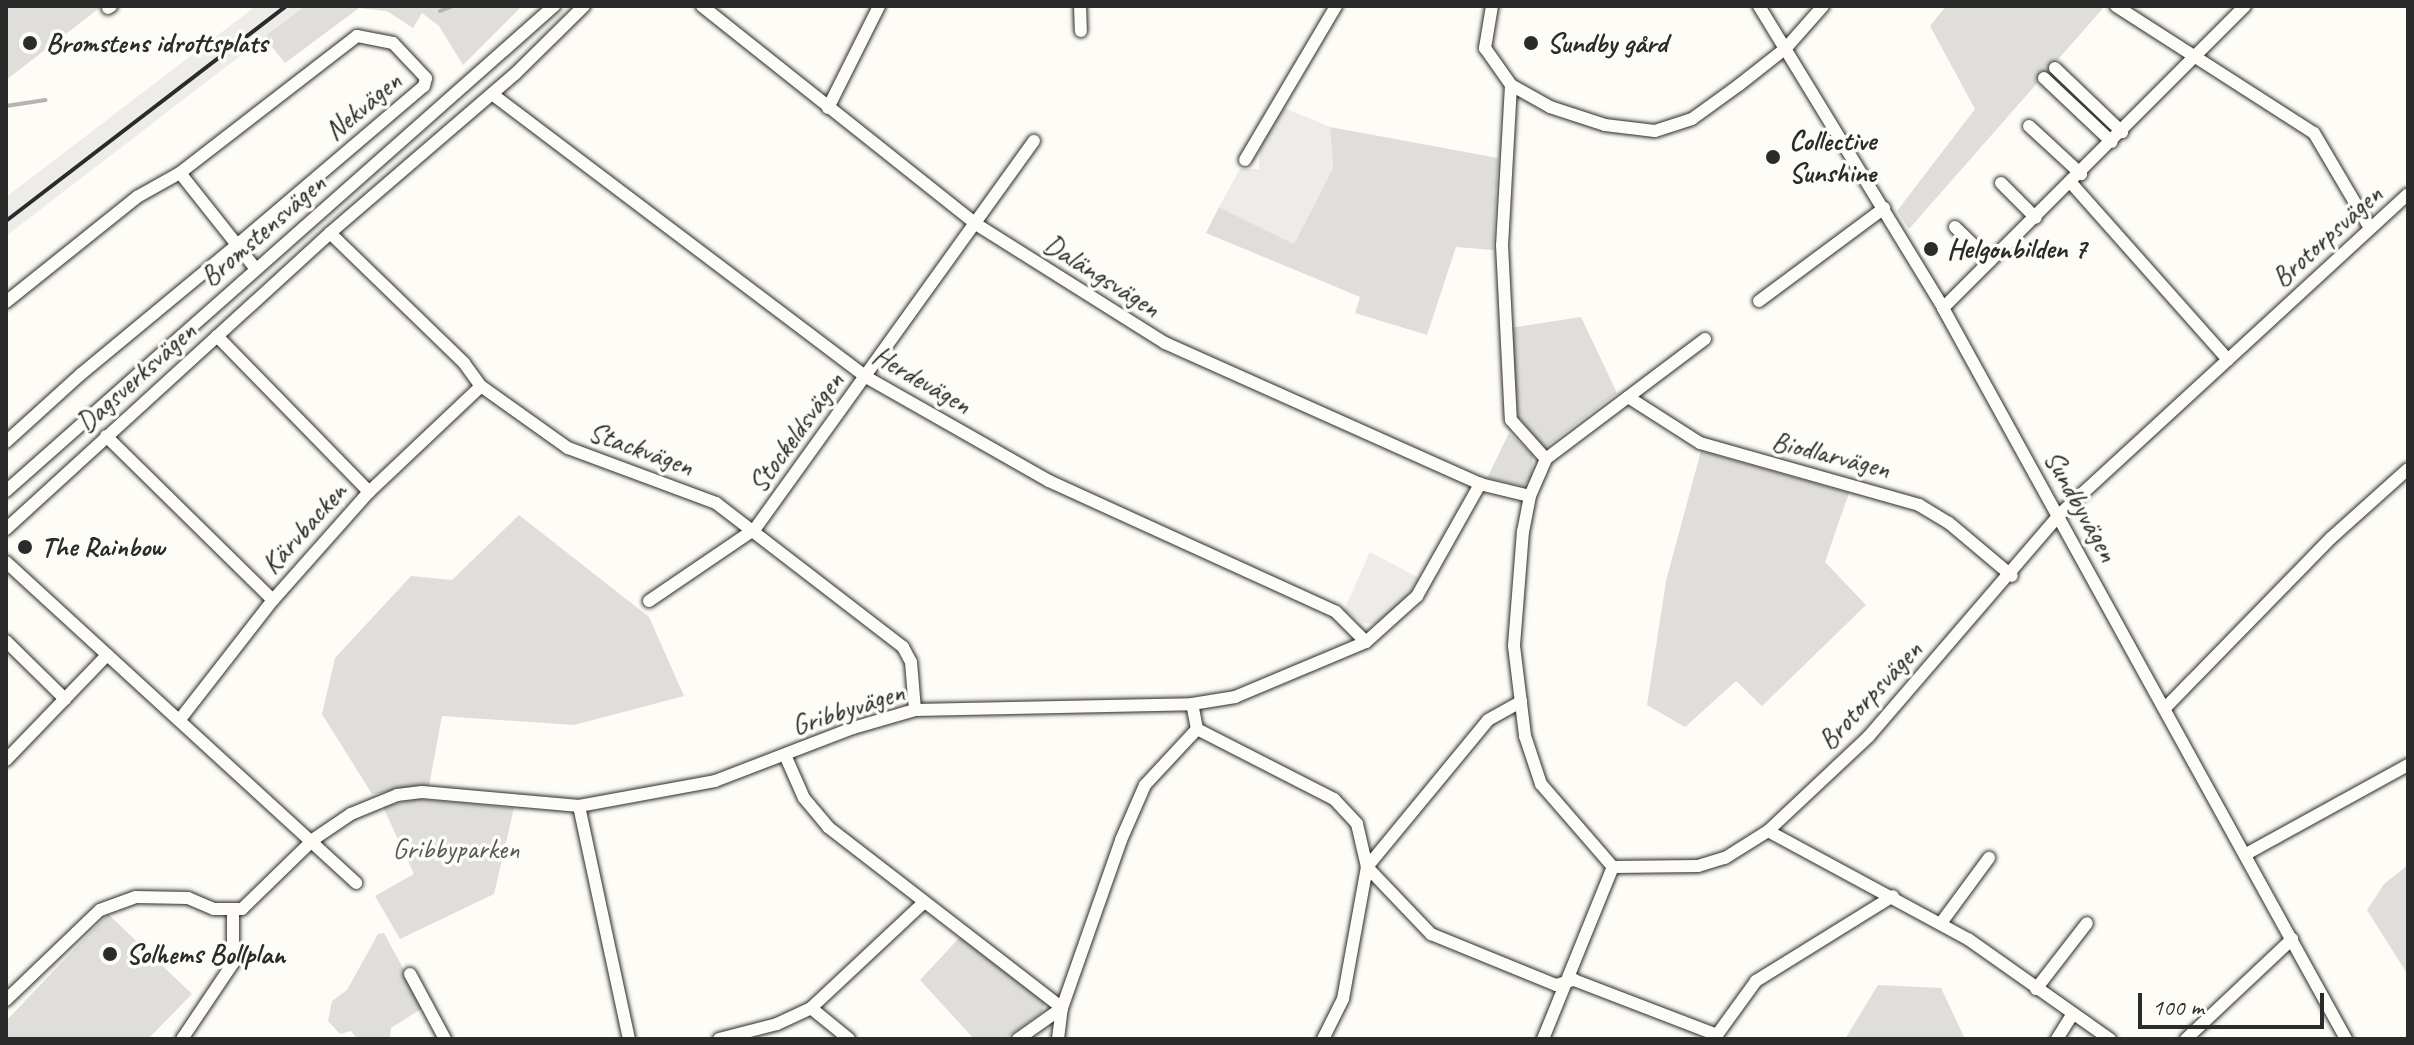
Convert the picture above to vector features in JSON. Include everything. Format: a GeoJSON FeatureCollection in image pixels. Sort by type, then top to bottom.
{"type":"FeatureCollection","features":[{"type":"Feature","properties":{"kind":"street","name":"Bromstensvägen"},"geometry":{"type":"LineString","coordinates":[[6,491],[554,6]]}},
{"type":"Feature","properties":{"kind":"street","name":"Dagsverksvägen"},"geometry":{"type":"LineString","coordinates":[[6,529],[330,233],[492,94],[584,6]]}},
{"type":"Feature","properties":{"kind":"street","name":"Dalängsvägen"},"geometry":{"type":"LineString","coordinates":[[702,6],[976,224],[1165,343],[1480,484],[1530,496]]}},
{"type":"Feature","properties":{"kind":"street"},"geometry":{"type":"LineString","coordinates":[[828,108],[879,6]]}},
{"type":"Feature","properties":{"kind":"street"},"geometry":{"type":"LineString","coordinates":[[1080,6],[1081,31]]}},
{"type":"Feature","properties":{"kind":"street"},"geometry":{"type":"LineString","coordinates":[[1245,160],[1336,6]]}},
{"type":"Feature","properties":{"kind":"street"},"geometry":{"type":"LineString","coordinates":[[1492,6],[1485,48],[1511,85],[1550,107],[1605,125],[1655,131],[1692,119],[1786,48],[1823,6]]}},
{"type":"Feature","properties":{"kind":"street","name":"Sundbyvägen"},"geometry":{"type":"LineString","coordinates":[[1759,6],[1943,308],[2167,706],[2346,1039]]}},
{"type":"Feature","properties":{"kind":"street"},"geometry":{"type":"LineString","coordinates":[[2116,6],[2314,133],[2370,228]]}},
{"type":"Feature","properties":{"kind":"street"},"geometry":{"type":"LineString","coordinates":[[1943,308],[2076,179],[2245,6]]}},
{"type":"Feature","properties":{"kind":"street","name":"Nekvägen"},"geometry":{"type":"LineString","coordinates":[[6,302],[137,197],[180,173],[357,36],[382,37],[413,62],[426,78],[424,86],[6,442]]}},
{"type":"Feature","properties":{"kind":"street"},"geometry":{"type":"LineString","coordinates":[[2055,68],[2122,132]]}},
{"type":"Feature","properties":{"kind":"street"},"geometry":{"type":"LineString","coordinates":[[2044,78],[2112,142]]}},
{"type":"Feature","properties":{"kind":"street"},"geometry":{"type":"LineString","coordinates":[[1511,85],[1502,245],[1511,420],[1546,459]]}},
{"type":"Feature","properties":{"kind":"street","name":"Herdevägen"},"geometry":{"type":"LineString","coordinates":[[492,94],[866,377],[1049,481],[1336,612],[1366,642]]}},
{"type":"Feature","properties":{"kind":"street"},"geometry":{"type":"LineString","coordinates":[[2029,126],[2228,360]]}},
{"type":"Feature","properties":{"kind":"street","name":"Stockeldsvägen"},"geometry":{"type":"LineString","coordinates":[[649,601],[755,529],[1034,141]]}},
{"type":"Feature","properties":{"kind":"street"},"geometry":{"type":"LineString","coordinates":[[180,173],[255,268]]}},
{"type":"Feature","properties":{"kind":"street"},"geometry":{"type":"LineString","coordinates":[[2001,183],[2036,218]]}},
{"type":"Feature","properties":{"kind":"street","name":"Brotorpsvägen"},"geometry":{"type":"LineString","coordinates":[[1613,867],[1698,866],[1725,858],[1768,831],[1869,736],[2012,576],[2059,515],[2408,194]]}},
{"type":"Feature","properties":{"kind":"street"},"geometry":{"type":"LineString","coordinates":[[1759,301],[1884,208]]}},
{"type":"Feature","properties":{"kind":"street"},"geometry":{"type":"LineString","coordinates":[[1955,227],[1990,261]]}},
{"type":"Feature","properties":{"kind":"street","name":"Stackvägen"},"geometry":{"type":"LineString","coordinates":[[330,233],[464,363],[481,386],[568,448],[716,503],[755,529],[813,582],[903,647],[911,662],[915,710]]}},
{"type":"Feature","properties":{"kind":"street"},"geometry":{"type":"LineString","coordinates":[[217,336],[369,492]]}},
{"type":"Feature","properties":{"kind":"street"},"geometry":{"type":"LineString","coordinates":[[1543,1039],[1613,867],[1541,784],[1525,736],[1514,646],[1530,496],[1546,459],[1705,339]]}},
{"type":"Feature","properties":{"kind":"street","name":"Kärvbacken"},"geometry":{"type":"LineString","coordinates":[[181,718],[273,600],[369,492],[481,386]]}},
{"type":"Feature","properties":{"kind":"street","name":"Biodlarvägen"},"geometry":{"type":"LineString","coordinates":[[1628,397],[1700,443],[1919,505],[1949,523],[2012,576]]}},
{"type":"Feature","properties":{"kind":"street"},"geometry":{"type":"LineString","coordinates":[[106,436],[273,600]]}},
{"type":"Feature","properties":{"kind":"street"},"geometry":{"type":"LineString","coordinates":[[2167,706],[2331,538],[2408,469]]}},
{"type":"Feature","properties":{"kind":"street","name":"Gribbyvägen"},"geometry":{"type":"LineString","coordinates":[[233,909],[242,909],[314,839],[351,814],[397,795],[422,792],[579,806],[715,781],[915,710],[1192,704],[1235,697],[1366,642],[1417,596],[1480,484]]}},
{"type":"Feature","properties":{"kind":"street"},"geometry":{"type":"LineString","coordinates":[[6,562],[314,839],[356,883]]}},
{"type":"Feature","properties":{"kind":"street"},"geometry":{"type":"LineString","coordinates":[[6,641],[65,699]]}},
{"type":"Feature","properties":{"kind":"street"},"geometry":{"type":"LineString","coordinates":[[6,760],[107,655]]}},
{"type":"Feature","properties":{"kind":"street"},"geometry":{"type":"LineString","coordinates":[[1367,867],[1488,720],[1521,702]]}},
{"type":"Feature","properties":{"kind":"street"},"geometry":{"type":"LineString","coordinates":[[1192,704],[1197,729]]}},
{"type":"Feature","properties":{"kind":"street"},"geometry":{"type":"LineString","coordinates":[[1197,729],[1334,799],[1357,824],[1367,867],[1343,999],[1323,1039]]}},
{"type":"Feature","properties":{"kind":"street"},"geometry":{"type":"LineString","coordinates":[[1058,1039],[1062,1008],[1145,785],[1197,729]]}},
{"type":"Feature","properties":{"kind":"street"},"geometry":{"type":"LineString","coordinates":[[785,755],[804,798],[828,827],[922,904],[1062,1008]]}},
{"type":"Feature","properties":{"kind":"street"},"geometry":{"type":"LineString","coordinates":[[2246,854],[2408,765]]}},
{"type":"Feature","properties":{"kind":"street"},"geometry":{"type":"LineString","coordinates":[[579,806],[629,1039]]}},
{"type":"Feature","properties":{"kind":"street"},"geometry":{"type":"LineString","coordinates":[[1768,831],[1941,923],[2110,1039]]}},
{"type":"Feature","properties":{"kind":"street"},"geometry":{"type":"LineString","coordinates":[[1941,923],[1989,858]]}},
{"type":"Feature","properties":{"kind":"street"},"geometry":{"type":"LineString","coordinates":[[1367,867],[1431,934],[1556,985],[1574,980],[1715,1037],[1756,981],[1893,896]]}},
{"type":"Feature","properties":{"kind":"street"},"geometry":{"type":"LineString","coordinates":[[6,1000],[100,910],[136,897],[188,898],[214,909],[233,909],[233,963],[182,1039]]}},
{"type":"Feature","properties":{"kind":"street"},"geometry":{"type":"LineString","coordinates":[[719,1039],[777,1024],[811,1008],[922,904]]}},
{"type":"Feature","properties":{"kind":"street"},"geometry":{"type":"LineString","coordinates":[[2036,989],[2087,923]]}},
{"type":"Feature","properties":{"kind":"street"},"geometry":{"type":"LineString","coordinates":[[2186,1039],[2292,939]]}},
{"type":"Feature","properties":{"kind":"street"},"geometry":{"type":"LineString","coordinates":[[410,974],[445,1039]]}},
{"type":"Feature","properties":{"kind":"street"},"geometry":{"type":"LineString","coordinates":[[811,1008],[849,1039]]}},
{"type":"Feature","properties":{"kind":"street"},"geometry":{"type":"LineString","coordinates":[[1018,1039],[1062,1008]]}},
{"type":"Feature","properties":{"kind":"street"},"geometry":{"type":"LineString","coordinates":[[2057,1039],[2072,1015]]}},
{"type":"Feature","properties":{"kind":"shaded area"},"geometry":{"type":"Polygon","coordinates":[[[256,6],[305,6],[6,236],[6,197],[256,6]]]}},
{"type":"Feature","properties":{"kind":"shaded area"},"geometry":{"type":"Polygon","coordinates":[[[1282,107],[1330,127],[1333,168],[1294,244],[1219,207],[1240,169],[1259,169],[1260,144],[1282,107]]]}},
{"type":"Feature","properties":{"kind":"shaded area"},"geometry":{"type":"Polygon","coordinates":[[[1370,552],[1419,578],[1406,598],[1378,624],[1363,623],[1344,610],[1370,552]]]}},
{"type":"Feature","properties":{"kind":"green space","name":"Bromstens idrottsplats"},"geometry":{"type":"Polygon","coordinates":[[[6,6],[102,6],[6,80],[6,6]]]}},
{"type":"Feature","properties":{"kind":"green space"},"geometry":{"type":"Polygon","coordinates":[[[305,6],[522,6],[463,65],[439,26],[422,13],[413,28],[387,11],[359,8],[285,63],[264,37],[305,6]]]}},
{"type":"Feature","properties":{"kind":"green space"},"geometry":{"type":"Polygon","coordinates":[[[1946,6],[2105,6],[1909,229],[1897,211],[1975,109],[1930,26],[1946,6]]]}},
{"type":"Feature","properties":{"kind":"green space"},"geometry":{"type":"Polygon","coordinates":[[[1330,127],[1498,158],[1493,250],[1456,247],[1427,335],[1355,313],[1360,297],[1206,233],[1219,207],[1294,244],[1333,168],[1330,127]]]}},
{"type":"Feature","properties":{"kind":"green space"},"geometry":{"type":"Polygon","coordinates":[[[1581,317],[1617,393],[1544,448],[1518,417],[1510,328],[1581,317]]]}},
{"type":"Feature","properties":{"kind":"green space"},"geometry":{"type":"Polygon","coordinates":[[[1509,433],[1533,455],[1532,477],[1524,486],[1487,478],[1509,433]]]}},
{"type":"Feature","properties":{"kind":"green space"},"geometry":{"type":"Polygon","coordinates":[[[1701,451],[1849,493],[1825,562],[1866,605],[1762,706],[1736,681],[1685,727],[1647,705],[1666,581],[1701,451]]]}},
{"type":"Feature","properties":{"kind":"green space"},"geometry":{"type":"Polygon","coordinates":[[[519,515],[649,617],[684,696],[574,725],[442,716],[429,786],[372,794],[322,714],[335,658],[411,576],[452,580],[519,515]]]}},
{"type":"Feature","properties":{"kind":"green space","name":"Gribbyparken"},"geometry":{"type":"Polygon","coordinates":[[[417,799],[514,808],[494,894],[400,939],[375,896],[414,874],[383,807],[417,799]]]}},
{"type":"Feature","properties":{"kind":"green space"},"geometry":{"type":"Polygon","coordinates":[[[2408,865],[2408,975],[2367,910],[2384,884],[2408,865]]]}},
{"type":"Feature","properties":{"kind":"green space","name":"Solhems Bollplan"},"geometry":{"type":"Polygon","coordinates":[[[108,914],[192,994],[148,1039],[6,1039],[6,1021],[108,914]]]}},
{"type":"Feature","properties":{"kind":"green space"},"geometry":{"type":"Polygon","coordinates":[[[384,933],[424,1007],[391,1028],[390,1039],[357,1039],[351,1031],[340,1034],[328,1021],[332,1001],[347,990],[378,934],[384,933]]]}},
{"type":"Feature","properties":{"kind":"green space"},"geometry":{"type":"Polygon","coordinates":[[[960,937],[1045,1003],[1042,1012],[1005,1039],[974,1039],[920,980],[960,937]]]}},
{"type":"Feature","properties":{"kind":"green space"},"geometry":{"type":"Polygon","coordinates":[[[1878,985],[1941,988],[1965,1039],[1845,1039],[1878,985]]]}},
{"type":"Feature","properties":{"kind":"waterway"},"geometry":{"type":"LineString","coordinates":[[440,11],[453,6]]}},
{"type":"Feature","properties":{"kind":"waterway"},"geometry":{"type":"LineString","coordinates":[[6,106],[46,100]]}},
{"type":"Feature","properties":{"kind":"railway"},"geometry":{"type":"LineString","coordinates":[[6,221],[286,6]]}},
{"type":"Feature","properties":{"kind":"place","name":"Bromstens idrottsplats"},"geometry":{"type":"Point","coordinates":[30,43]}},
{"type":"Feature","properties":{"kind":"place","name":"Sundby gård"},"geometry":{"type":"Point","coordinates":[1531,43]}},
{"type":"Feature","properties":{"kind":"place","name":"Collective Sunshine"},"geometry":{"type":"Point","coordinates":[1773,157]}},
{"type":"Feature","properties":{"kind":"place","name":"Helgonbilden 7"},"geometry":{"type":"Point","coordinates":[1931,249]}},
{"type":"Feature","properties":{"kind":"place","name":"The Rainbow"},"geometry":{"type":"Point","coordinates":[25,547]}},
{"type":"Feature","properties":{"kind":"place","name":"Solhems Bollplan"},"geometry":{"type":"Point","coordinates":[110,954]}}]}
